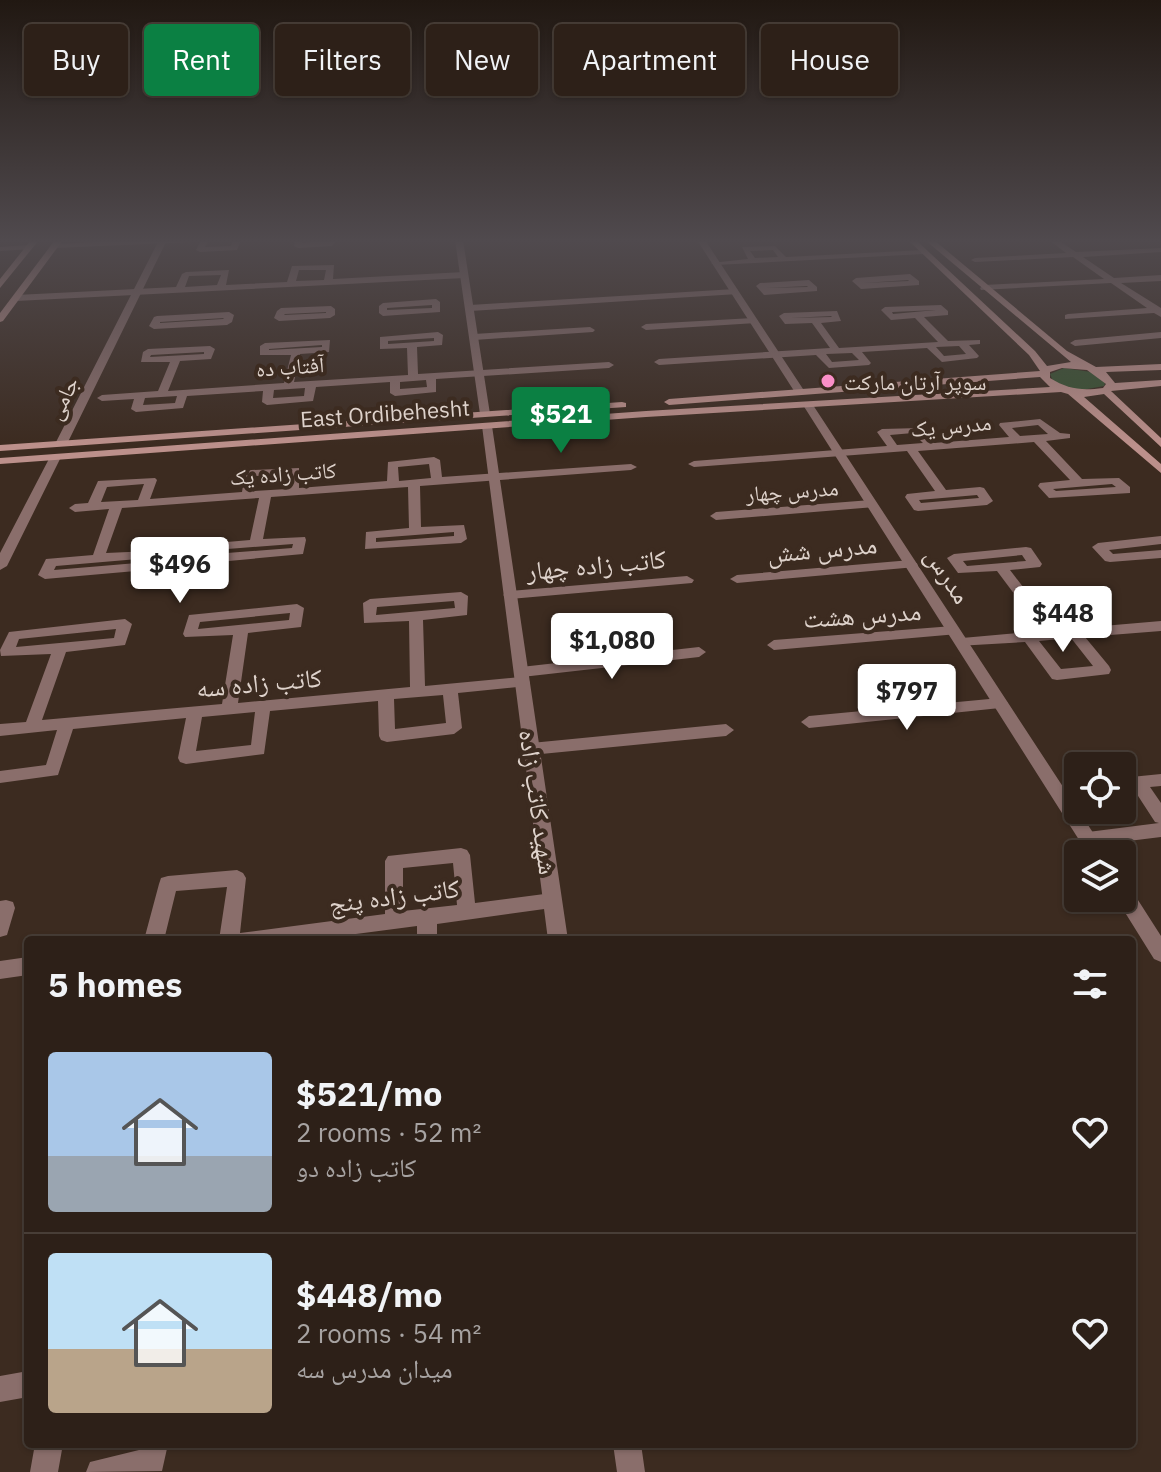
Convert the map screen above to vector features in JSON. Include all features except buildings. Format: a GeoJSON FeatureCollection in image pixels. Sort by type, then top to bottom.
{"type":"FeatureCollection","features":[{"type":"Feature","properties":{"kind":"main road"},"geometry":{"type":"LineString","coordinates":[[985,309],[1032,353],[1051,385],[1067,391],[1161,470]]}},
{"type":"Feature","properties":{"kind":"main road"},"geometry":{"type":"LineString","coordinates":[[1009,309],[1064,353],[1108,378],[1108,389],[1161,444]]}},
{"type":"Feature","properties":{"kind":"main road","name":"East Ordibehesht"},"geometry":{"type":"LineString","coordinates":[[804,399],[1044,372],[1063,365],[1091,369]]}},
{"type":"Feature","properties":{"kind":"main road"},"geometry":{"type":"LineString","coordinates":[[1091,369],[1161,367]]}},
{"type":"Feature","properties":{"kind":"main road"},"geometry":{"type":"LineString","coordinates":[[1108,389],[1161,383]]}},
{"type":"Feature","properties":{"kind":"main road","name":"East Ordibehesht"},"geometry":{"type":"LineString","coordinates":[[0,461],[670,407],[804,399],[1108,389]]}},
{"type":"Feature","properties":{"kind":"main road","name":"East Ordibehesht"},"geometry":{"type":"LineString","coordinates":[[0,448],[486,420]]}},
{"type":"Feature","properties":{"kind":"street","name":"جامی"},"geometry":{"type":"LineString","coordinates":[[61,444],[129,309]]}},
{"type":"Feature","properties":{"kind":"street"},"geometry":{"type":"LineString","coordinates":[[162,394],[195,309]]}},
{"type":"Feature","properties":{"kind":"street"},"geometry":{"type":"LineString","coordinates":[[331,309],[330,315],[279,318],[281,311],[304,310],[331,309]]}},
{"type":"Feature","properties":{"kind":"street"},"geometry":{"type":"LineString","coordinates":[[410,309],[413,378]]}},
{"type":"Feature","properties":{"kind":"street","name":"شهید کاتب زاده"},"geometry":{"type":"LineString","coordinates":[[470,309],[557,936]]}},
{"type":"Feature","properties":{"kind":"street","name":"مدرس"},"geometry":{"type":"LineString","coordinates":[[745,309],[1089,840]]}},
{"type":"Feature","properties":{"kind":"street"},"geometry":{"type":"LineString","coordinates":[[908,309],[885,310],[891,317],[945,313],[940,309]]}},
{"type":"Feature","properties":{"kind":"street"},"geometry":{"type":"LineString","coordinates":[[1068,317],[1159,312]]}},
{"type":"Feature","properties":{"kind":"street"},"geometry":{"type":"LineString","coordinates":[[834,313],[838,319],[814,320],[788,322],[784,316],[834,313]]}},
{"type":"Feature","properties":{"kind":"street"},"geometry":{"type":"LineString","coordinates":[[917,315],[946,344]]}},
{"type":"Feature","properties":{"kind":"street"},"geometry":{"type":"LineString","coordinates":[[814,320],[837,351]]}},
{"type":"Feature","properties":{"kind":"street"},"geometry":{"type":"LineString","coordinates":[[646,327],[753,321]]}},
{"type":"Feature","properties":{"kind":"street"},"geometry":{"type":"LineString","coordinates":[[288,386],[302,323]]}},
{"type":"Feature","properties":{"kind":"street"},"geometry":{"type":"LineString","coordinates":[[474,337],[590,330]]}},
{"type":"Feature","properties":{"kind":"street"},"geometry":{"type":"LineString","coordinates":[[1075,343],[1161,335]]}},
{"type":"Feature","properties":{"kind":"street"},"geometry":{"type":"LineString","coordinates":[[659,362],[977,342]]}},
{"type":"Feature","properties":{"kind":"street"},"geometry":{"type":"LineString","coordinates":[[929,345],[942,359],[974,356],[961,343]]}},
{"type":"Feature","properties":{"kind":"street"},"geometry":{"type":"LineString","coordinates":[[819,352],[829,365],[866,363],[855,350]]}},
{"type":"Feature","properties":{"kind":"street","name":"آفتاب ده"},"geometry":{"type":"LineString","coordinates":[[102,398],[609,365]]}},
{"type":"Feature","properties":{"kind":"street"},"geometry":{"type":"LineString","coordinates":[[395,379],[395,393],[432,390],[431,376]]}},
{"type":"Feature","properties":{"kind":"street"},"geometry":{"type":"LineString","coordinates":[[269,387],[267,402],[309,399],[311,384]]}},
{"type":"Feature","properties":{"kind":"street"},"geometry":{"type":"LineString","coordinates":[[141,395],[136,409],[179,406],[183,393]]}},
{"type":"Feature","properties":{"kind":"street","name":"مدرس یک"},"geometry":{"type":"LineString","coordinates":[[694,464],[840,455],[1018,440],[1061,436],[1040,422],[1004,425],[1018,440]]}},
{"type":"Feature","properties":{"kind":"street"},"geometry":{"type":"LineString","coordinates":[[895,450],[882,432],[916,430],[932,447]]}},
{"type":"Feature","properties":{"kind":"street"},"geometry":{"type":"LineString","coordinates":[[1037,438],[1079,483]]}},
{"type":"Feature","properties":{"kind":"street"},"geometry":{"type":"LineString","coordinates":[[911,449],[943,494]]}},
{"type":"Feature","properties":{"kind":"street"},"geometry":{"type":"LineString","coordinates":[[0,566],[55,457]]}},
{"type":"Feature","properties":{"kind":"street"},"geometry":{"type":"LineString","coordinates":[[393,485],[392,464],[434,460],[437,482]]}},
{"type":"Feature","properties":{"kind":"street","name":"کاتب زاده یک"},"geometry":{"type":"LineString","coordinates":[[75,508],[631,467]]}},
{"type":"Feature","properties":{"kind":"street"},"geometry":{"type":"LineString","coordinates":[[247,495],[251,473],[295,470],[293,492]]}},
{"type":"Feature","properties":{"kind":"street"},"geometry":{"type":"LineString","coordinates":[[93,507],[102,484],[151,480],[143,503]]}},
{"type":"Feature","properties":{"kind":"street"},"geometry":{"type":"LineString","coordinates":[[1115,480],[1126,490],[1053,495],[1044,486],[1079,483],[1115,480]]}},
{"type":"Feature","properties":{"kind":"street"},"geometry":{"type":"LineString","coordinates":[[414,483],[415,531]]}},
{"type":"Feature","properties":{"kind":"street"},"geometry":{"type":"LineString","coordinates":[[980,491],[987,501],[918,507],[911,497],[943,494],[980,491]]}},
{"type":"Feature","properties":{"kind":"street"},"geometry":{"type":"LineString","coordinates":[[256,543],[266,494]]}},
{"type":"Feature","properties":{"kind":"street","name":"مدرس چهار"},"geometry":{"type":"LineString","coordinates":[[716,516],[871,504]]}},
{"type":"Feature","properties":{"kind":"street"},"geometry":{"type":"LineString","coordinates":[[98,558],[117,505]]}},
{"type":"Feature","properties":{"kind":"street"},"geometry":{"type":"LineString","coordinates":[[460,528],[461,539],[370,546],[370,535],[415,531],[460,528]]}},
{"type":"Feature","properties":{"kind":"street"},"geometry":{"type":"LineString","coordinates":[[300,540],[298,551],[207,559],[209,547],[256,543],[300,540]]}},
{"type":"Feature","properties":{"kind":"street"},"geometry":{"type":"LineString","coordinates":[[1161,540],[1098,547],[1110,558],[1161,554]]}},
{"type":"Feature","properties":{"kind":"street"},"geometry":{"type":"LineString","coordinates":[[1026,551],[1035,564],[1001,567],[963,570],[954,558],[1026,551]]}},
{"type":"Feature","properties":{"kind":"street"},"geometry":{"type":"LineString","coordinates":[[146,554],[142,567],[45,575],[51,562],[98,558],[146,554]]}},
{"type":"Feature","properties":{"kind":"street"},"geometry":{"type":"LineString","coordinates":[[1146,555],[1161,570]]}},
{"type":"Feature","properties":{"kind":"street","name":"مدرس شش"},"geometry":{"type":"LineString","coordinates":[[737,579],[911,564]]}},
{"type":"Feature","properties":{"kind":"street"},"geometry":{"type":"LineString","coordinates":[[1001,567],[1053,636]]}},
{"type":"Feature","properties":{"kind":"street","name":"کاتب زاده چهار"},"geometry":{"type":"LineString","coordinates":[[510,595],[687,580]]}},
{"type":"Feature","properties":{"kind":"street"},"geometry":{"type":"LineString","coordinates":[[461,596],[462,612],[416,616],[369,620],[370,603],[461,596]]}},
{"type":"Feature","properties":{"kind":"street"},"geometry":{"type":"LineString","coordinates":[[297,608],[296,624],[241,629],[190,634],[194,618],[297,608]]}},
{"type":"Feature","properties":{"kind":"street"},"geometry":{"type":"LineString","coordinates":[[416,616],[418,691]]}},
{"type":"Feature","properties":{"kind":"street"},"geometry":{"type":"LineString","coordinates":[[125,624],[120,642],[60,648],[6,653],[14,635],[125,624]]}},
{"type":"Feature","properties":{"kind":"street","name":"مدرس هشت"},"geometry":{"type":"LineString","coordinates":[[774,645],[958,637],[1029,638],[1161,626]]}},
{"type":"Feature","properties":{"kind":"street"},"geometry":{"type":"LineString","coordinates":[[229,709],[241,629]]}},
{"type":"Feature","properties":{"kind":"street"},"geometry":{"type":"LineString","coordinates":[[1029,638],[1057,675],[1104,670],[1075,634]]}},
{"type":"Feature","properties":{"kind":"street"},"geometry":{"type":"LineString","coordinates":[[32,727],[60,648]]}},
{"type":"Feature","properties":{"kind":"street","name":"کاتب زاده سه"},"geometry":{"type":"LineString","coordinates":[[0,730],[450,689],[699,652]]}},
{"type":"Feature","properties":{"kind":"street"},"geometry":{"type":"LineString","coordinates":[[386,694],[387,736],[454,728],[450,689]]}},
{"type":"Feature","properties":{"kind":"street"},"geometry":{"type":"LineString","coordinates":[[809,722],[1000,703]]}},
{"type":"Feature","properties":{"kind":"street"},"geometry":{"type":"LineString","coordinates":[[195,712],[186,758],[258,750],[263,706]]}},
{"type":"Feature","properties":{"kind":"street"},"geometry":{"type":"LineString","coordinates":[[0,777],[52,771],[67,724]]}},
{"type":"Feature","properties":{"kind":"street"},"geometry":{"type":"LineString","coordinates":[[531,749],[726,730]]}},
{"type":"Feature","properties":{"kind":"street"},"geometry":{"type":"LineString","coordinates":[[1161,780],[1137,782],[1161,817]]}},
{"type":"Feature","properties":{"kind":"street"},"geometry":{"type":"LineString","coordinates":[[1118,840],[1161,830]]}},
{"type":"Feature","properties":{"kind":"street"},"geometry":{"type":"LineString","coordinates":[[394,921],[394,861],[461,855],[467,912]]}},
{"type":"Feature","properties":{"kind":"street"},"geometry":{"type":"LineString","coordinates":[[155,936],[168,884],[237,878],[230,936]]}},
{"type":"Feature","properties":{"kind":"street","name":"کاتب زاده پنج"},"geometry":{"type":"LineString","coordinates":[[275,936],[552,901]]}},
{"type":"Feature","properties":{"kind":"street"},"geometry":{"type":"LineString","coordinates":[[0,909],[6,908],[0,929]]}},
{"type":"Feature","properties":{"kind":"street"},"geometry":{"type":"LineString","coordinates":[[1135,912],[1161,953]]}},
{"type":"Feature","properties":{"kind":"street"},"geometry":{"type":"LineString","coordinates":[[427,917],[427,936]]}},
{"type":"Feature","properties":{"kind":"street"},"geometry":{"type":"LineString","coordinates":[[0,970],[24,967]]}},
{"type":"Feature","properties":{"kind":"street"},"geometry":{"type":"LineString","coordinates":[[0,1389],[24,1385]]}},
{"type":"Feature","properties":{"kind":"street"},"geometry":{"type":"LineString","coordinates":[[44,1472],[48,1448]]}},
{"type":"Feature","properties":{"kind":"street"},"geometry":{"type":"LineString","coordinates":[[100,1472],[152,1461],[154,1448]]}},
{"type":"Feature","properties":{"kind":"street"},"geometry":{"type":"LineString","coordinates":[[628,1448],[631,1472]]}},
{"type":"Feature","properties":{"kind":"green space"},"geometry":{"type":"Polygon","coordinates":[[[1064,368],[1091,372],[1105,383],[1104,386],[1076,391],[1053,381],[1050,374],[1064,368]]]}},
{"type":"Feature","properties":{"kind":"place","name":"سوپر آرتان مارکت"},"geometry":{"type":"Point","coordinates":[828,381]}}]}
